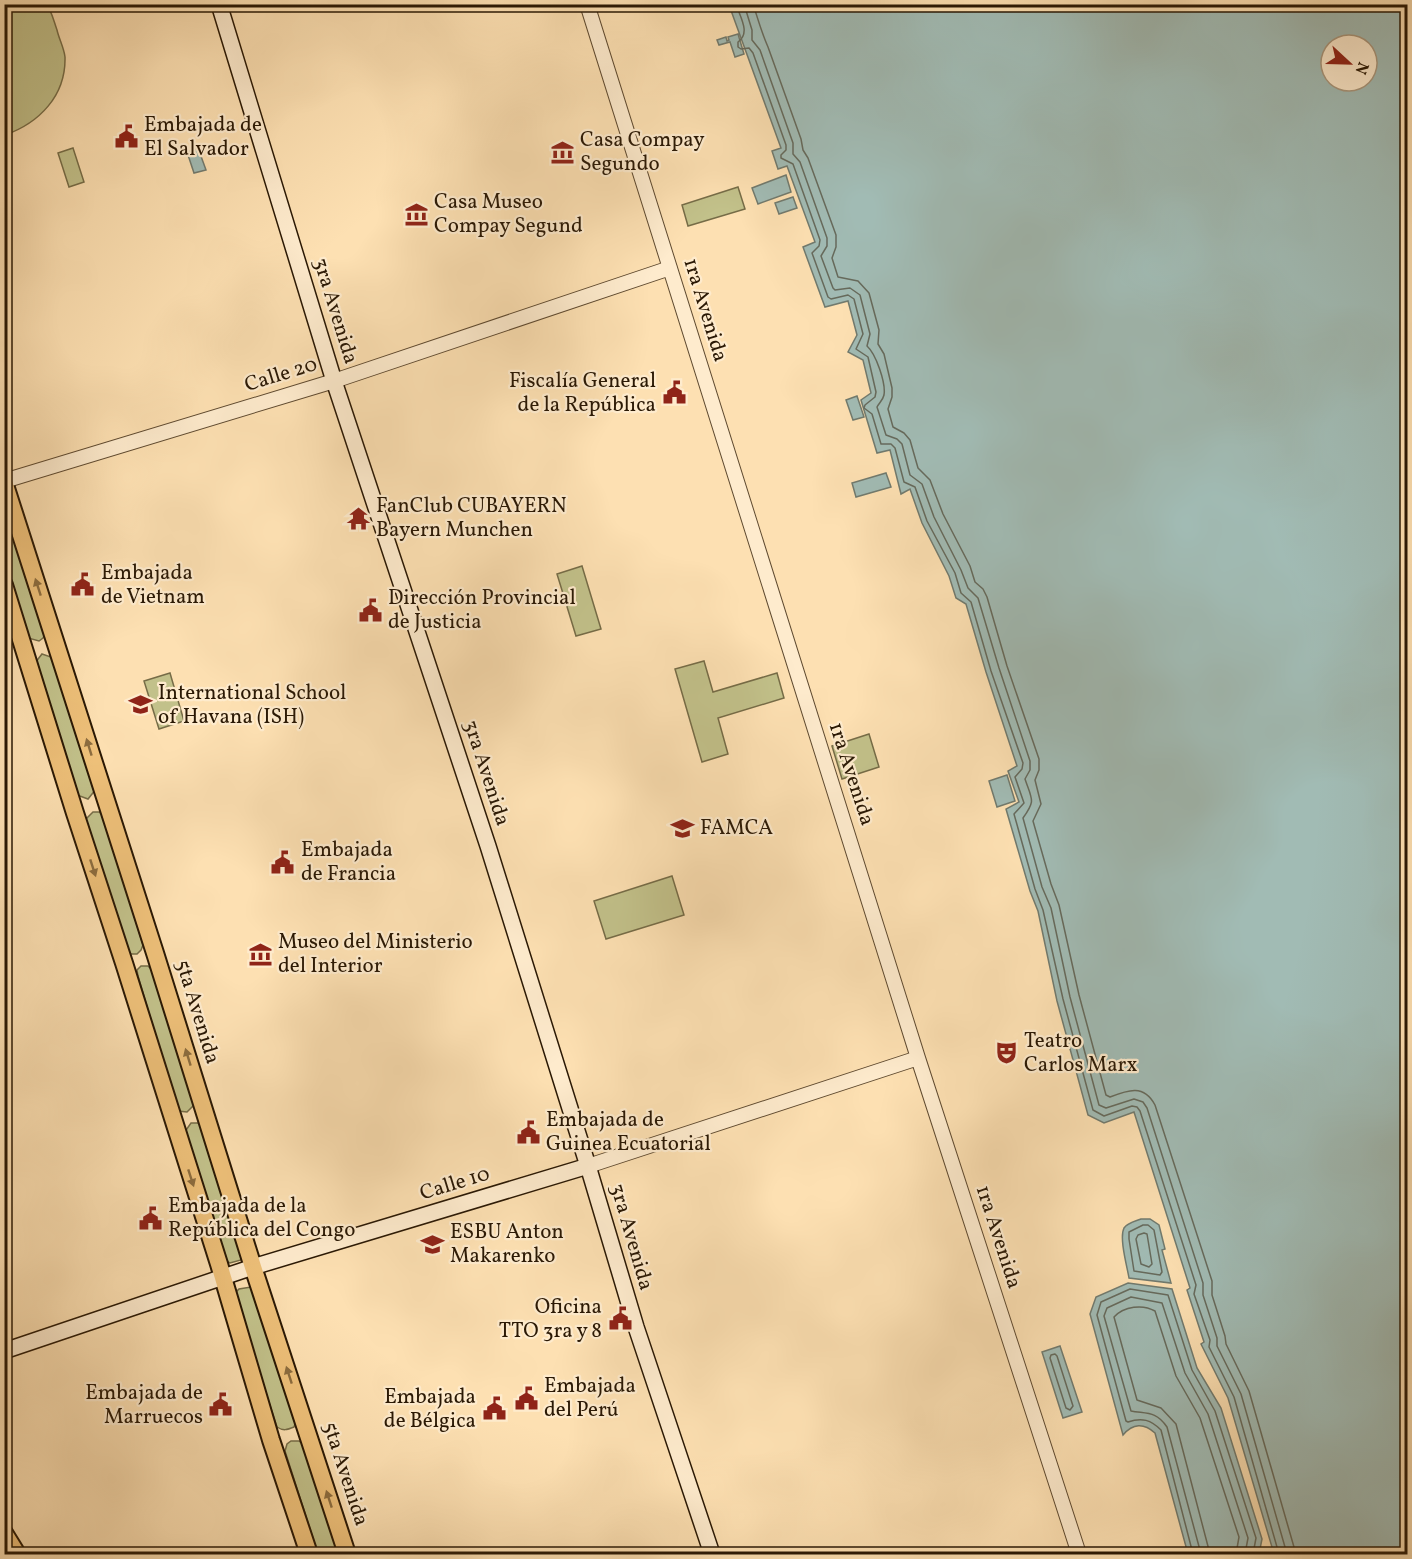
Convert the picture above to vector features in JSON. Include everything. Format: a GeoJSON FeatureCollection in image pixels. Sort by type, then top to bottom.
{"type":"FeatureCollection","features":[{"type":"Feature","properties":{"kind":"main road","name":"3ra Avenida"},"geometry":{"type":"LineString","coordinates":[[219,4],[334,381],[440,695],[588,1166],[636,1327],[712,1554]]}},
{"type":"Feature","properties":{"kind":"main road","name":"5ta Avenida"},"geometry":{"type":"LineString","coordinates":[[4,482],[253,1267],[347,1554]]}},
{"type":"Feature","properties":{"kind":"main road"},"geometry":{"type":"LineString","coordinates":[[4,585],[219,1264],[271,1440],[309,1554]]}},
{"type":"Feature","properties":{"kind":"main road","name":"Calle 10"},"geometry":{"type":"LineString","coordinates":[[4,1351],[253,1267],[588,1166]]}},
{"type":"Feature","properties":{"kind":"main road"},"geometry":{"type":"LineString","coordinates":[[4,1533],[17,1554]]}},
{"type":"Feature","properties":{"kind":"street","name":"1ra Avenida"},"geometry":{"type":"LineString","coordinates":[[587,4],[918,1058],[1079,1554]]}},
{"type":"Feature","properties":{"kind":"street","name":"Calle 20"},"geometry":{"type":"LineString","coordinates":[[4,482],[334,381],[670,268]]}},
{"type":"Feature","properties":{"kind":"street","name":"Calle 10"},"geometry":{"type":"LineString","coordinates":[[588,1166],[918,1058]]}},
{"type":"Feature","properties":{"kind":"shaded area"},"geometry":{"type":"Polygon","coordinates":[[[4,5],[47,5],[65,57],[61,84],[48,106],[29,123],[5,135],[4,5]]]}},
{"type":"Feature","properties":{"kind":"shaded area"},"geometry":{"type":"Polygon","coordinates":[[[73,148],[84,182],[69,187],[58,153],[73,148]]]}},
{"type":"Feature","properties":{"kind":"shaded area"},"geometry":{"type":"Polygon","coordinates":[[[738,187],[745,209],[688,226],[682,205],[738,187]]]}},
{"type":"Feature","properties":{"kind":"shaded area"},"geometry":{"type":"Polygon","coordinates":[[[4,503],[46,632],[39,641],[28,638],[5,566],[4,503]]]}},
{"type":"Feature","properties":{"kind":"shaded area"},"geometry":{"type":"Polygon","coordinates":[[[582,566],[601,629],[576,636],[557,574],[582,566]]]}},
{"type":"Feature","properties":{"kind":"shaded area"},"geometry":{"type":"Polygon","coordinates":[[[42,654],[54,658],[96,789],[88,799],[77,795],[35,663],[42,654]]]}},
{"type":"Feature","properties":{"kind":"shaded area"},"geometry":{"type":"Polygon","coordinates":[[[704,661],[713,692],[777,673],[784,698],[718,718],[728,754],[702,762],[675,669],[704,661]]]}},
{"type":"Feature","properties":{"kind":"shaded area"},"geometry":{"type":"Polygon","coordinates":[[[170,673],[184,721],[159,729],[144,681],[170,673]]]}},
{"type":"Feature","properties":{"kind":"shaded area"},"geometry":{"type":"Polygon","coordinates":[[[869,734],[879,767],[842,779],[832,746],[869,734]]]}},
{"type":"Feature","properties":{"kind":"shaded area"},"geometry":{"type":"Polygon","coordinates":[[[93,812],[103,815],[143,945],[137,954],[131,954],[128,950],[84,821],[93,812]]]}},
{"type":"Feature","properties":{"kind":"shaded area"},"geometry":{"type":"Polygon","coordinates":[[[672,876],[684,915],[606,939],[594,901],[672,876]]]}},
{"type":"Feature","properties":{"kind":"shaded area"},"geometry":{"type":"Polygon","coordinates":[[[141,966],[148,966],[153,971],[195,1104],[187,1112],[178,1111],[138,976],[137,970],[141,966]]]}},
{"type":"Feature","properties":{"kind":"shaded area"},"geometry":{"type":"Polygon","coordinates":[[[191,1123],[198,1123],[203,1127],[243,1253],[241,1260],[230,1263],[224,1259],[184,1133],[191,1123]]]}},
{"type":"Feature","properties":{"kind":"shaded area"},"geometry":{"type":"Polygon","coordinates":[[[251,1287],[256,1292],[296,1421],[294,1427],[289,1429],[283,1430],[277,1427],[234,1294],[239,1289],[251,1287]]]}},
{"type":"Feature","properties":{"kind":"shaded area"},"geometry":{"type":"Polygon","coordinates":[[[291,1441],[299,1441],[304,1445],[339,1554],[318,1554],[285,1451],[287,1444],[291,1441]]]}},
{"type":"Feature","properties":{"kind":"water"},"geometry":{"type":"Polygon","coordinates":[[[729,5],[1407,5],[1407,1554],[1274,1554],[1228,1398],[1201,1344],[1204,1342],[1187,1290],[1190,1288],[1134,1112],[1104,1123],[1088,1115],[1057,1001],[1038,911],[1006,809],[1019,802],[1008,771],[1017,766],[966,604],[956,598],[949,576],[922,523],[910,489],[901,494],[890,450],[877,453],[861,400],[871,393],[863,360],[848,352],[857,335],[848,301],[825,307],[803,247],[815,242],[787,166],[778,169],[772,151],[781,148],[729,5]]]}},
{"type":"Feature","properties":{"kind":"water"},"geometry":{"type":"Polygon","coordinates":[[[738,34],[744,54],[735,57],[730,42],[719,45],[717,40],[726,37],[727,41],[728,37],[738,34]]]}},
{"type":"Feature","properties":{"kind":"water"},"geometry":{"type":"Polygon","coordinates":[[[198,148],[206,170],[194,173],[187,152],[198,148]]]}},
{"type":"Feature","properties":{"kind":"water"},"geometry":{"type":"Polygon","coordinates":[[[786,175],[791,192],[758,204],[752,188],[786,175]]]}},
{"type":"Feature","properties":{"kind":"water"},"geometry":{"type":"Polygon","coordinates":[[[793,197],[797,208],[779,214],[775,203],[793,197]]]}},
{"type":"Feature","properties":{"kind":"water"},"geometry":{"type":"Polygon","coordinates":[[[857,396],[864,417],[853,420],[846,400],[857,396]]]}},
{"type":"Feature","properties":{"kind":"water"},"geometry":{"type":"Polygon","coordinates":[[[886,473],[891,487],[856,497],[852,483],[886,473]]]}},
{"type":"Feature","properties":{"kind":"water"},"geometry":{"type":"Polygon","coordinates":[[[1007,775],[1015,801],[997,807],[989,781],[1007,775]]]}},
{"type":"Feature","properties":{"kind":"water"},"geometry":{"type":"Polygon","coordinates":[[[1141,1219],[1150,1219],[1159,1225],[1165,1249],[1162,1250],[1171,1283],[1129,1278],[1123,1245],[1124,1228],[1141,1219]]]}},
{"type":"Feature","properties":{"kind":"water"},"geometry":{"type":"Polygon","coordinates":[[[1128,1283],[1172,1289],[1197,1368],[1221,1408],[1262,1539],[1259,1554],[1188,1554],[1155,1433],[1147,1427],[1135,1426],[1123,1435],[1090,1314],[1096,1297],[1128,1283]]]}},
{"type":"Feature","properties":{"kind":"water"},"geometry":{"type":"Polygon","coordinates":[[[1060,1346],[1082,1412],[1063,1418],[1042,1352],[1060,1346]]]}},
{"type":"Feature","properties":{"kind":"place","name":"Embajada de El Salvador"},"geometry":{"type":"Point","coordinates":[126,137]}},
{"type":"Feature","properties":{"kind":"place","name":"Casa Compay Segundo"},"geometry":{"type":"Point","coordinates":[562,152]}},
{"type":"Feature","properties":{"kind":"place","name":"Casa Museo Compay Segund"},"geometry":{"type":"Point","coordinates":[416,214]}},
{"type":"Feature","properties":{"kind":"place","name":"Fiscalía General de la República"},"geometry":{"type":"Point","coordinates":[674,393]}},
{"type":"Feature","properties":{"kind":"place","name":"FanClub CUBAYERN Bayern Munchen"},"geometry":{"type":"Point","coordinates":[358,518]}},
{"type":"Feature","properties":{"kind":"place","name":"Embajada de Vietnam"},"geometry":{"type":"Point","coordinates":[83,585]}},
{"type":"Feature","properties":{"kind":"place","name":"Dirección Provincial de Justicia"},"geometry":{"type":"Point","coordinates":[370,610]}},
{"type":"Feature","properties":{"kind":"place","name":"International School of Havana (ISH)"},"geometry":{"type":"Point","coordinates":[140,705]}},
{"type":"Feature","properties":{"kind":"place","name":"FAMCA"},"geometry":{"type":"Point","coordinates":[682,828]}},
{"type":"Feature","properties":{"kind":"place","name":"Embajada de Francia"},"geometry":{"type":"Point","coordinates":[283,862]}},
{"type":"Feature","properties":{"kind":"place","name":"Museo del Ministerio del Interior"},"geometry":{"type":"Point","coordinates":[260,954]}},
{"type":"Feature","properties":{"kind":"place","name":"Teatro Carlos Marx"},"geometry":{"type":"Point","coordinates":[1006,1053]}},
{"type":"Feature","properties":{"kind":"place","name":"Embajada de Guinea Ecuatorial"},"geometry":{"type":"Point","coordinates":[528,1132]}},
{"type":"Feature","properties":{"kind":"place","name":"Embajada de la República del Congo"},"geometry":{"type":"Point","coordinates":[150,1218]}},
{"type":"Feature","properties":{"kind":"place","name":"ESBU Anton Makarenko"},"geometry":{"type":"Point","coordinates":[432,1244]}},
{"type":"Feature","properties":{"kind":"place","name":"Oficina TTO 3ra y 8"},"geometry":{"type":"Point","coordinates":[620,1319]}},
{"type":"Feature","properties":{"kind":"place","name":"Embajada del Perú"},"geometry":{"type":"Point","coordinates":[526,1398]}},
{"type":"Feature","properties":{"kind":"place","name":"Embajada de Marruecos"},"geometry":{"type":"Point","coordinates":[221,1405]}},
{"type":"Feature","properties":{"kind":"place","name":"Embajada de Bélgica"},"geometry":{"type":"Point","coordinates":[494,1409]}}]}
